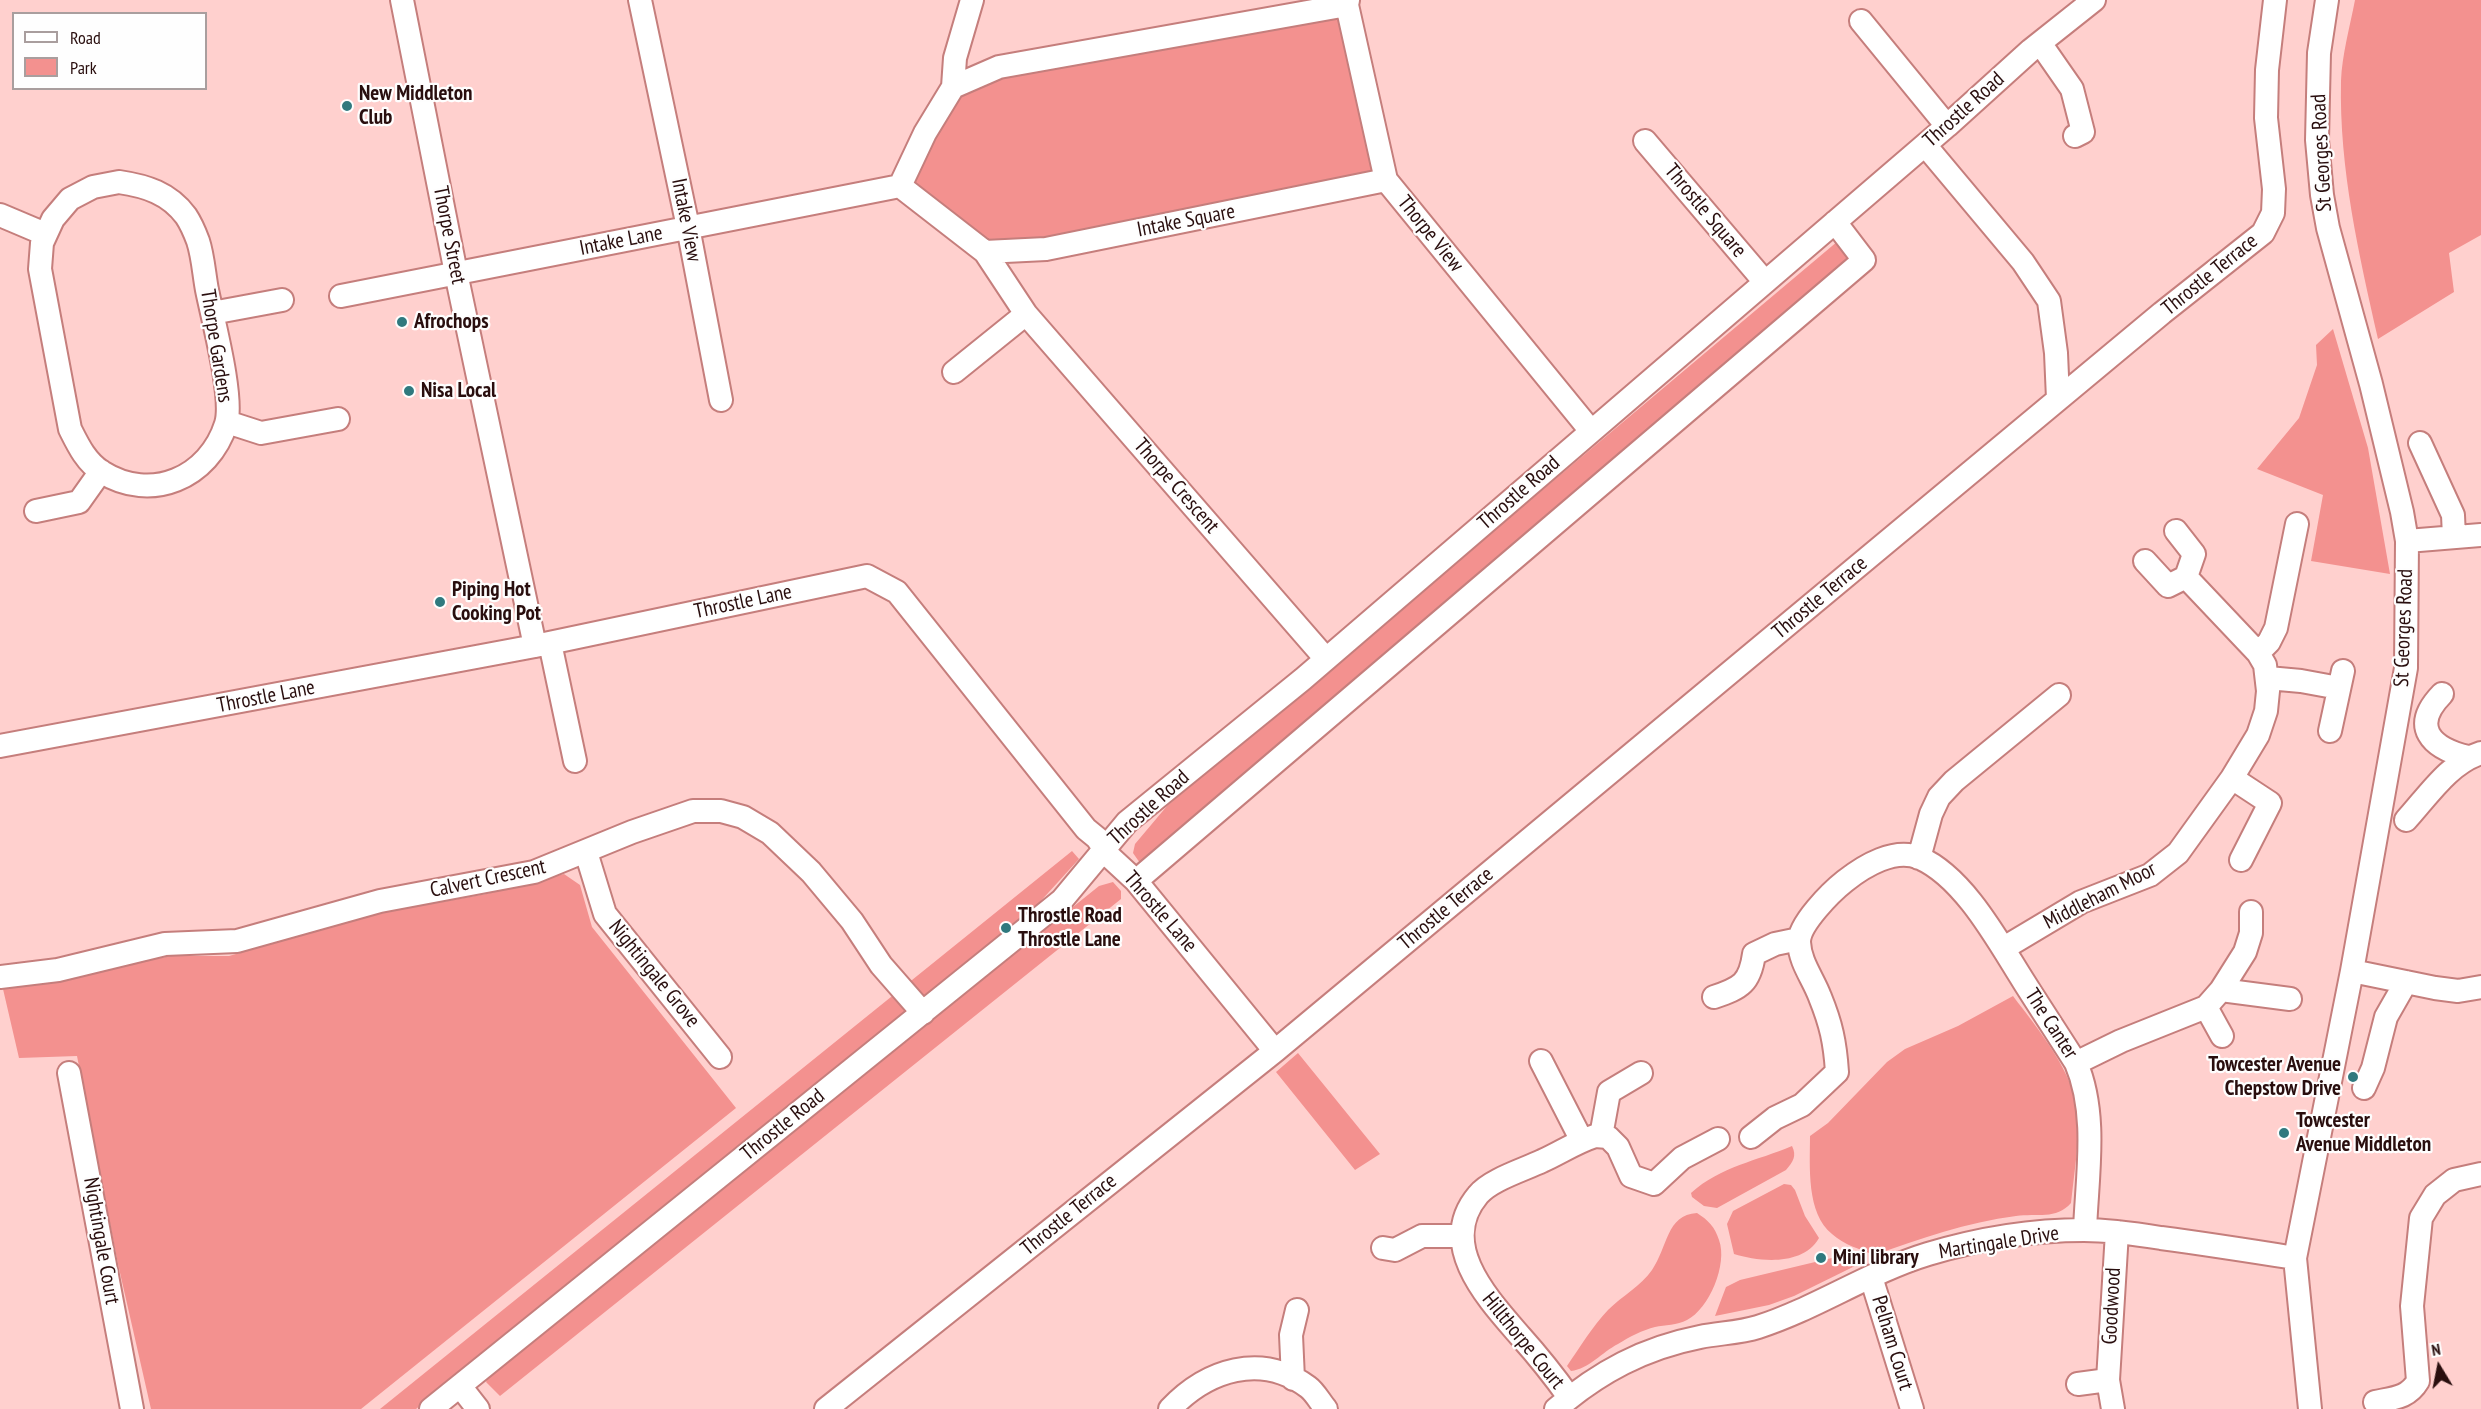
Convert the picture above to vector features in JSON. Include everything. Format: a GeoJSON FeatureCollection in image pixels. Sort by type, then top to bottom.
{"type":"FeatureCollection","features":[{"type":"Feature","properties":{"kind":"street","name":"Thorpe Street"},"geometry":{"type":"LineString","coordinates":[[402,0],[456,273],[543,645],[575,761]]}},
{"type":"Feature","properties":{"kind":"street","name":"Intake View"},"geometry":{"type":"LineString","coordinates":[[640,0],[688,227],[721,400]]}},
{"type":"Feature","properties":{"kind":"street"},"geometry":{"type":"LineString","coordinates":[[900,186],[925,133],[953,87],[955,58],[972,0]]}},
{"type":"Feature","properties":{"kind":"street","name":"Throstle Road"},"geometry":{"type":"LineString","coordinates":[[431,1409],[1062,900],[1127,822],[1326,658],[1925,145],[2040,43],[2094,0]]}},
{"type":"Feature","properties":{"kind":"street","name":"Throstle Terrace"},"geometry":{"type":"LineString","coordinates":[[826,1409],[1275,1051],[2058,399],[2263,233],[2273,213],[2274,189],[2266,118],[2267,70],[2275,0]]}},
{"type":"Feature","properties":{"kind":"street","name":"St Georges Road"},"geometry":{"type":"LineString","coordinates":[[2310,1409],[2295,1258],[2352,971],[2406,668],[2407,542],[2371,384],[2328,228],[2322,195],[2317,140],[2319,64],[2327,0]]}},
{"type":"Feature","properties":{"kind":"street"},"geometry":{"type":"LineString","coordinates":[[953,87],[999,67],[1348,2]]}},
{"type":"Feature","properties":{"kind":"street","name":"Thorpe View"},"geometry":{"type":"LineString","coordinates":[[1348,2],[1386,180],[1591,431]]}},
{"type":"Feature","properties":{"kind":"street"},"geometry":{"type":"LineString","coordinates":[[1861,21],[1947,126]]}},
{"type":"Feature","properties":{"kind":"street"},"geometry":{"type":"LineString","coordinates":[[2040,43],[2072,89],[2083,132],[2075,136]]}},
{"type":"Feature","properties":{"kind":"street","name":"Throstle Square"},"geometry":{"type":"LineString","coordinates":[[1645,141],[1765,282]]}},
{"type":"Feature","properties":{"kind":"street"},"geometry":{"type":"LineString","coordinates":[[1925,145],[2023,262],[2049,301],[2056,353],[2058,399]]}},
{"type":"Feature","properties":{"kind":"street","name":"Intake Square"},"geometry":{"type":"LineString","coordinates":[[985,252],[1046,249],[1386,180]]}},
{"type":"Feature","properties":{"kind":"street","name":"Thorpe Gardens"},"geometry":{"type":"LineString","coordinates":[[119,182],[145,186],[168,198],[186,217],[198,241],[212,314],[228,396],[227,422],[217,447],[200,467],[177,481],[151,486],[125,483],[101,471],[82,453],[70,429],[40,269],[45,234],[53,219],[70,200],[93,187],[119,182]]}},
{"type":"Feature","properties":{"kind":"street","name":"Intake Lane"},"geometry":{"type":"LineString","coordinates":[[341,296],[900,186]]}},
{"type":"Feature","properties":{"kind":"street","name":"Thorpe Crescent"},"geometry":{"type":"LineString","coordinates":[[900,186],[985,252],[1026,314],[1326,658]]}},
{"type":"Feature","properties":{"kind":"street"},"geometry":{"type":"LineString","coordinates":[[0,214],[45,234]]}},
{"type":"Feature","properties":{"kind":"street"},"geometry":{"type":"LineString","coordinates":[[1136,881],[1864,260],[1835,222]]}},
{"type":"Feature","properties":{"kind":"street"},"geometry":{"type":"LineString","coordinates":[[212,314],[282,300]]}},
{"type":"Feature","properties":{"kind":"street"},"geometry":{"type":"LineString","coordinates":[[954,372],[1026,314]]}},
{"type":"Feature","properties":{"kind":"street"},"geometry":{"type":"LineString","coordinates":[[227,422],[261,433],[338,419]]}},
{"type":"Feature","properties":{"kind":"street"},"geometry":{"type":"LineString","coordinates":[[2420,443],[2452,515],[2454,537]]}},
{"type":"Feature","properties":{"kind":"street"},"geometry":{"type":"LineString","coordinates":[[36,511],[79,502],[101,471]]}},
{"type":"Feature","properties":{"kind":"street"},"geometry":{"type":"LineString","coordinates":[[2258,653],[2269,642],[2276,628],[2297,524]]}},
{"type":"Feature","properties":{"kind":"street"},"geometry":{"type":"LineString","coordinates":[[2145,561],[2168,586],[2186,577],[2194,554],[2176,531]]}},
{"type":"Feature","properties":{"kind":"street"},"geometry":{"type":"LineString","coordinates":[[2407,542],[2481,535]]}},
{"type":"Feature","properties":{"kind":"street","name":"Throstle Lane"},"geometry":{"type":"LineString","coordinates":[[0,746],[543,645],[867,576],[897,592],[1110,857],[1136,881],[1275,1051]]}},
{"type":"Feature","properties":{"kind":"street","name":"Middleham Moor"},"geometry":{"type":"LineString","coordinates":[[2004,948],[2081,902],[2150,875],[2178,853],[2232,778],[2258,735],[2266,711],[2268,678],[2265,665],[2258,653],[2186,577]]}},
{"type":"Feature","properties":{"kind":"street"},"geometry":{"type":"LineString","coordinates":[[2268,678],[2301,681],[2341,680],[2330,731]]}},
{"type":"Feature","properties":{"kind":"street"},"geometry":{"type":"LineString","coordinates":[[2442,694],[2430,706],[2425,721],[2431,738],[2447,752],[2475,755]]}},
{"type":"Feature","properties":{"kind":"street"},"geometry":{"type":"LineString","coordinates":[[1751,1137],[1775,1118],[1802,1105],[1837,1072],[1835,1040],[1819,995],[1808,973],[1799,939],[1802,930],[1828,895],[1847,879],[1874,863],[1895,855],[1918,858],[1931,814],[1939,798],[1954,781],[2059,695]]}},
{"type":"Feature","properties":{"kind":"street"},"geometry":{"type":"LineString","coordinates":[[2406,820],[2450,772],[2475,755]]}},
{"type":"Feature","properties":{"kind":"street"},"geometry":{"type":"LineString","coordinates":[[2232,778],[2270,803],[2241,860]]}},
{"type":"Feature","properties":{"kind":"street","name":"Calvert Crescent"},"geometry":{"type":"LineString","coordinates":[[0,977],[58,970],[165,944],[237,941],[380,901],[534,873],[632,832],[693,811],[721,811],[743,817],[770,833],[811,872],[852,921],[881,965],[923,1013]]}},
{"type":"Feature","properties":{"kind":"street","name":"Nightingale Grove"},"geometry":{"type":"LineString","coordinates":[[586,852],[605,914],[720,1057]]}},
{"type":"Feature","properties":{"kind":"street","name":"The Canter"},"geometry":{"type":"LineString","coordinates":[[1918,858],[1938,870],[1966,896],[2004,948],[2076,1063],[2083,1079],[2088,1121],[2085,1230]]}},
{"type":"Feature","properties":{"kind":"street"},"geometry":{"type":"LineString","coordinates":[[2076,1063],[2220,990],[2245,952],[2251,933],[2251,912]]}},
{"type":"Feature","properties":{"kind":"street"},"geometry":{"type":"LineString","coordinates":[[1714,997],[1744,983],[1751,972],[1754,954],[1775,944],[1799,939]]}},
{"type":"Feature","properties":{"kind":"street"},"geometry":{"type":"LineString","coordinates":[[2352,971],[2458,991],[2481,987]]}},
{"type":"Feature","properties":{"kind":"street"},"geometry":{"type":"LineString","coordinates":[[2364,1088],[2373,1068],[2386,1017],[2406,982]]}},
{"type":"Feature","properties":{"kind":"street"},"geometry":{"type":"LineString","coordinates":[[2220,990],[2290,999]]}},
{"type":"Feature","properties":{"kind":"street"},"geometry":{"type":"LineString","coordinates":[[2220,990],[2222,1036]]}},
{"type":"Feature","properties":{"kind":"street"},"geometry":{"type":"LineString","coordinates":[[1541,1061],[1591,1138]]}},
{"type":"Feature","properties":{"kind":"street","name":"Nightingale Court"},"geometry":{"type":"LineString","coordinates":[[69,1073],[132,1409]]}},
{"type":"Feature","properties":{"kind":"street"},"geometry":{"type":"LineString","coordinates":[[1591,1138],[1609,1092],[1641,1073]]}},
{"type":"Feature","properties":{"kind":"street"},"geometry":{"type":"LineString","coordinates":[[1383,1248],[1395,1250],[1422,1236],[1462,1236],[1466,1214],[1479,1194],[1502,1179],[1591,1138],[1608,1137],[1618,1147],[1631,1176],[1654,1184],[1682,1158],[1718,1139]]}},
{"type":"Feature","properties":{"kind":"street"},"geometry":{"type":"LineString","coordinates":[[2375,1402],[2404,1396],[2412,1391],[2418,1381],[2412,1306],[2421,1218],[2434,1195],[2454,1180],[2481,1174]]}},
{"type":"Feature","properties":{"kind":"street","name":"Martingale Drive"},"geometry":{"type":"LineString","coordinates":[[1563,1403],[1609,1369],[1645,1352],[1699,1337],[1754,1328],[1790,1316],[1871,1277],[1927,1255],[1972,1243],[2029,1233],[2085,1230],[2117,1232],[2295,1258]]}},
{"type":"Feature","properties":{"kind":"street","name":"Goodwood"},"geometry":{"type":"LineString","coordinates":[[2113,1409],[2108,1380],[2117,1232]]}},
{"type":"Feature","properties":{"kind":"street","name":"Hillthorpe Court"},"geometry":{"type":"LineString","coordinates":[[1462,1236],[1469,1263],[1479,1287],[1495,1309],[1551,1372],[1563,1403]]}},
{"type":"Feature","properties":{"kind":"street","name":"Pelham Court"},"geometry":{"type":"LineString","coordinates":[[1871,1277],[1912,1409]]}},
{"type":"Feature","properties":{"kind":"street"},"geometry":{"type":"LineString","coordinates":[[1293,1379],[1291,1335],[1297,1310]]}},
{"type":"Feature","properties":{"kind":"street"},"geometry":{"type":"LineString","coordinates":[[1170,1409],[1184,1394],[1212,1376],[1245,1368],[1278,1372],[1293,1379],[1309,1388],[1326,1409]]}},
{"type":"Feature","properties":{"kind":"street"},"geometry":{"type":"LineString","coordinates":[[2078,1384],[2108,1380]]}},
{"type":"Feature","properties":{"kind":"street"},"geometry":{"type":"LineString","coordinates":[[460,1386],[478,1409]]}},
{"type":"Feature","properties":{"kind":"green space"},"geometry":{"type":"Polygon","coordinates":[[[2355,0],[2481,0],[2481,235],[2449,253],[2454,292],[2378,339],[2352,211],[2343,146],[2341,81],[2355,0]]]}},
{"type":"Feature","properties":{"kind":"green space"},"geometry":{"type":"Polygon","coordinates":[[[1347,5],[1386,180],[985,252],[900,186],[953,87],[1347,5]]]}},
{"type":"Feature","properties":{"kind":"green space"},"geometry":{"type":"Polygon","coordinates":[[[1838,241],[1848,251],[1845,269],[1140,863],[1133,853],[1135,844],[1167,806],[1838,241]]]}},
{"type":"Feature","properties":{"kind":"green space"},"geometry":{"type":"Polygon","coordinates":[[[2333,329],[2368,448],[2390,574],[2311,561],[2323,495],[2257,469],[2299,418],[2317,365],[2316,345],[2333,329]]]}},
{"type":"Feature","properties":{"kind":"green space"},"geometry":{"type":"Polygon","coordinates":[[[1072,851],[1079,859],[1028,915],[416,1409],[380,1409],[1072,851]]]}},
{"type":"Feature","properties":{"kind":"green space"},"geometry":{"type":"Polygon","coordinates":[[[564,874],[580,885],[592,927],[736,1108],[361,1409],[151,1409],[118,1264],[77,1056],[19,1058],[3,989],[171,956],[229,956],[375,914],[486,894],[564,874]]]}},
{"type":"Feature","properties":{"kind":"green space"},"geometry":{"type":"Polygon","coordinates":[[[1113,882],[1121,891],[1121,899],[500,1396],[486,1382],[488,1378],[1099,886],[1113,882]]]}},
{"type":"Feature","properties":{"kind":"green space"},"geometry":{"type":"Polygon","coordinates":[[[2013,996],[2054,1052],[2076,1100],[2078,1137],[2071,1203],[2053,1214],[2016,1216],[1980,1222],[1874,1255],[1837,1238],[1824,1225],[1814,1202],[1810,1175],[1810,1136],[1828,1123],[1887,1062],[1905,1049],[1958,1026],[2013,996]]]}},
{"type":"Feature","properties":{"kind":"green space"},"geometry":{"type":"Polygon","coordinates":[[[1298,1053],[1380,1154],[1355,1170],[1276,1072],[1298,1053]]]}},
{"type":"Feature","properties":{"kind":"green space"},"geometry":{"type":"Polygon","coordinates":[[[1792,1146],[1794,1159],[1786,1170],[1717,1208],[1704,1206],[1692,1197],[1691,1193],[1715,1176],[1792,1146]]]}},
{"type":"Feature","properties":{"kind":"green space"},"geometry":{"type":"Polygon","coordinates":[[[1784,1184],[1791,1185],[1795,1190],[1805,1216],[1819,1238],[1803,1253],[1780,1260],[1756,1259],[1734,1254],[1727,1224],[1733,1211],[1784,1184]]]}},
{"type":"Feature","properties":{"kind":"green space"},"geometry":{"type":"Polygon","coordinates":[[[1697,1213],[1713,1228],[1721,1250],[1719,1273],[1703,1306],[1687,1320],[1641,1332],[1612,1347],[1590,1364],[1571,1371],[1567,1366],[1597,1323],[1652,1270],[1673,1226],[1687,1215],[1697,1213]]]}},
{"type":"Feature","properties":{"kind":"green space"},"geometry":{"type":"Polygon","coordinates":[[[1836,1257],[1855,1266],[1794,1296],[1769,1305],[1715,1316],[1726,1287],[1740,1280],[1836,1257]]]}},
{"type":"Feature","properties":{"kind":"place","name":"New Middleton Club"},"geometry":{"type":"Point","coordinates":[347,106]}},
{"type":"Feature","properties":{"kind":"place","name":"Afrochops"},"geometry":{"type":"Point","coordinates":[402,322]}},
{"type":"Feature","properties":{"kind":"place","name":"Nisa Local"},"geometry":{"type":"Point","coordinates":[409,391]}},
{"type":"Feature","properties":{"kind":"place","name":"Piping Hot Cooking Pot"},"geometry":{"type":"Point","coordinates":[440,602]}},
{"type":"Feature","properties":{"kind":"place","name":"Throstle Road Throstle Lane"},"geometry":{"type":"Point","coordinates":[1006,928]}},
{"type":"Feature","properties":{"kind":"place","name":"Towcester Avenue Chepstow Drive"},"geometry":{"type":"Point","coordinates":[2353,1077]}},
{"type":"Feature","properties":{"kind":"place","name":"Towcester Avenue Middleton"},"geometry":{"type":"Point","coordinates":[2284,1133]}},
{"type":"Feature","properties":{"kind":"place","name":"Mini library"},"geometry":{"type":"Point","coordinates":[1821,1258]}}]}
